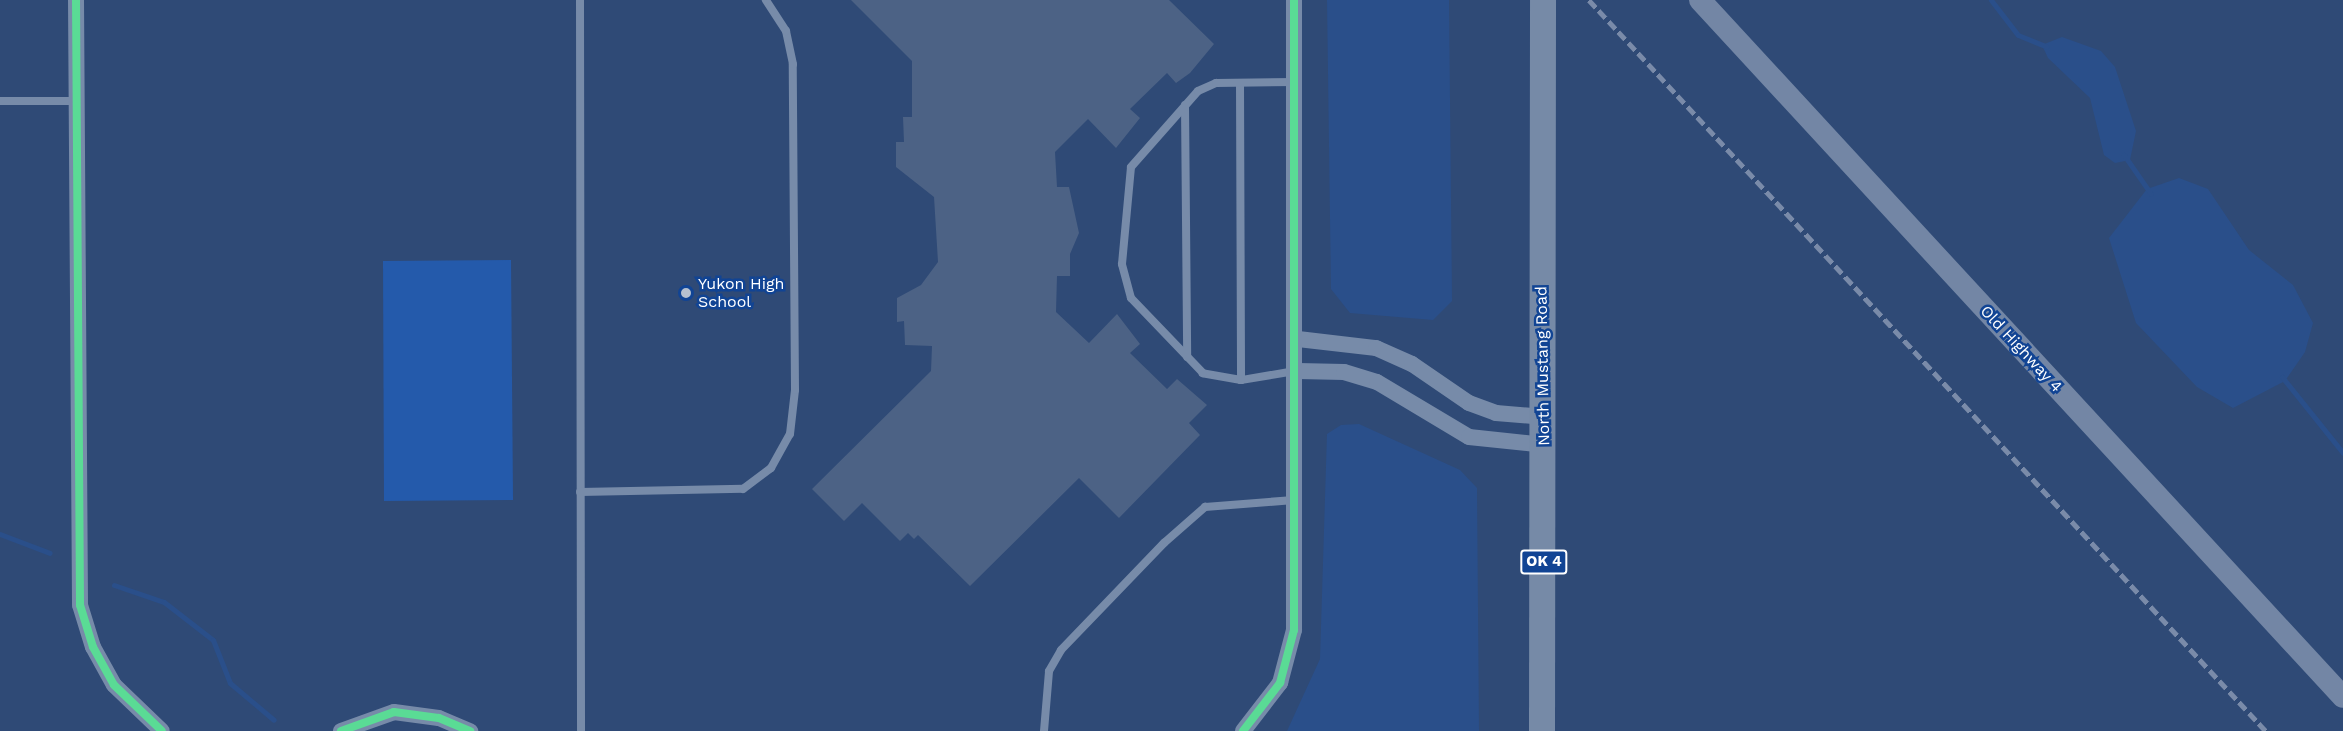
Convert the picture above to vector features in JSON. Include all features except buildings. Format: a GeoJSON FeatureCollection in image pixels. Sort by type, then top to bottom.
{"type":"FeatureCollection","features":[{"type":"Feature","properties":{"kind":"main road","name":"North Mustang Road"},"geometry":{"type":"LineString","coordinates":[[1542,731],[1545,445],[1543,0]]}},
{"type":"Feature","properties":{"kind":"main road","name":"Old Highway 4"},"geometry":{"type":"LineString","coordinates":[[1700,0],[2343,697]]}},
{"type":"Feature","properties":{"kind":"street"},"geometry":{"type":"LineString","coordinates":[[76,0],[80,605],[93,647],[114,685],[162,731]]}},
{"type":"Feature","properties":{"kind":"street"},"geometry":{"type":"LineString","coordinates":[[1243,731],[1266,706],[1290,657],[1298,371],[1294,0]]}},
{"type":"Feature","properties":{"kind":"street"},"geometry":{"type":"LineString","coordinates":[[1298,339],[1376,348],[1412,364],[1469,403],[1496,413],[1545,417]]}},
{"type":"Feature","properties":{"kind":"street"},"geometry":{"type":"LineString","coordinates":[[1298,371],[1344,372],[1377,382],[1469,437],[1545,445]]}},
{"type":"Feature","properties":{"kind":"street"},"geometry":{"type":"LineString","coordinates":[[341,731],[394,712],[423,714],[470,731]]}},
{"type":"Feature","properties":{"kind":"lane"},"geometry":{"type":"LineString","coordinates":[[580,0],[581,731]]}},
{"type":"Feature","properties":{"kind":"lane"},"geometry":{"type":"LineString","coordinates":[[580,492],[743,489],[771,468],[790,434],[795,390],[793,64],[786,31],[766,0]]}},
{"type":"Feature","properties":{"kind":"lane"},"geometry":{"type":"LineString","coordinates":[[1295,82],[1215,83],[1185,105],[1131,167],[1122,264],[1131,298],[1203,372],[1241,380],[1298,371]]}},
{"type":"Feature","properties":{"kind":"lane"},"geometry":{"type":"LineString","coordinates":[[1240,83],[1241,380]]}},
{"type":"Feature","properties":{"kind":"lane"},"geometry":{"type":"LineString","coordinates":[[0,101],[76,101]]}},
{"type":"Feature","properties":{"kind":"lane"},"geometry":{"type":"LineString","coordinates":[[1185,105],[1187,357]]}},
{"type":"Feature","properties":{"kind":"lane"},"geometry":{"type":"LineString","coordinates":[[1044,731],[1049,671],[1061,650],[1164,543],[1205,507],[1296,500]]}},
{"type":"Feature","properties":{"kind":"shaded area"},"geometry":{"type":"Polygon","coordinates":[[[1327,0],[1449,0],[1452,301],[1433,320],[1350,313],[1331,289],[1327,0]]]}},
{"type":"Feature","properties":{"kind":"shaded area"},"geometry":{"type":"Polygon","coordinates":[[[2062,37],[2101,51],[2115,67],[2136,131],[2130,160],[2115,163],[2104,155],[2090,98],[2048,58],[2042,45],[2062,37]]]}},
{"type":"Feature","properties":{"kind":"shaded area"},"geometry":{"type":"Polygon","coordinates":[[[2179,178],[2208,189],[2249,250],[2293,285],[2313,323],[2305,352],[2285,381],[2233,408],[2197,387],[2136,323],[2109,238],[2147,189],[2179,178]]]}},
{"type":"Feature","properties":{"kind":"shaded area"},"geometry":{"type":"Polygon","coordinates":[[[511,260],[513,500],[384,501],[383,261],[511,260]]]}},
{"type":"Feature","properties":{"kind":"shaded area"},"geometry":{"type":"Polygon","coordinates":[[[1359,424],[1460,470],[1477,488],[1479,731],[1287,731],[1320,659],[1327,434],[1341,425],[1359,424]]]}},
{"type":"Feature","properties":{"kind":"waterway"},"geometry":{"type":"LineString","coordinates":[[1991,0],[2018,35],[2047,47]]}},
{"type":"Feature","properties":{"kind":"waterway"},"geometry":{"type":"LineString","coordinates":[[2124,155],[2151,194]]}},
{"type":"Feature","properties":{"kind":"waterway"},"geometry":{"type":"LineString","coordinates":[[2282,377],[2343,453]]}},
{"type":"Feature","properties":{"kind":"waterway"},"geometry":{"type":"LineString","coordinates":[[0,534],[50,553]]}},
{"type":"Feature","properties":{"kind":"waterway"},"geometry":{"type":"LineString","coordinates":[[114,585],[164,602],[213,640],[230,683],[274,720]]}},
{"type":"Feature","properties":{"kind":"railway"},"geometry":{"type":"LineString","coordinates":[[1589,0],[2266,731]]}},
{"type":"Feature","properties":{"kind":"cycle path"},"geometry":{"type":"LineString","coordinates":[[76,0],[80,605],[93,647],[114,685],[162,731]]}},
{"type":"Feature","properties":{"kind":"cycle path"},"geometry":{"type":"LineString","coordinates":[[1243,731],[1280,683],[1294,630],[1294,0]]}},
{"type":"Feature","properties":{"kind":"cycle path"},"geometry":{"type":"LineString","coordinates":[[341,731],[394,712],[439,718],[470,731]]}},
{"type":"Feature","properties":{"kind":"place","name":"Yukon High School"},"geometry":{"type":"Point","coordinates":[686,293]}}]}
